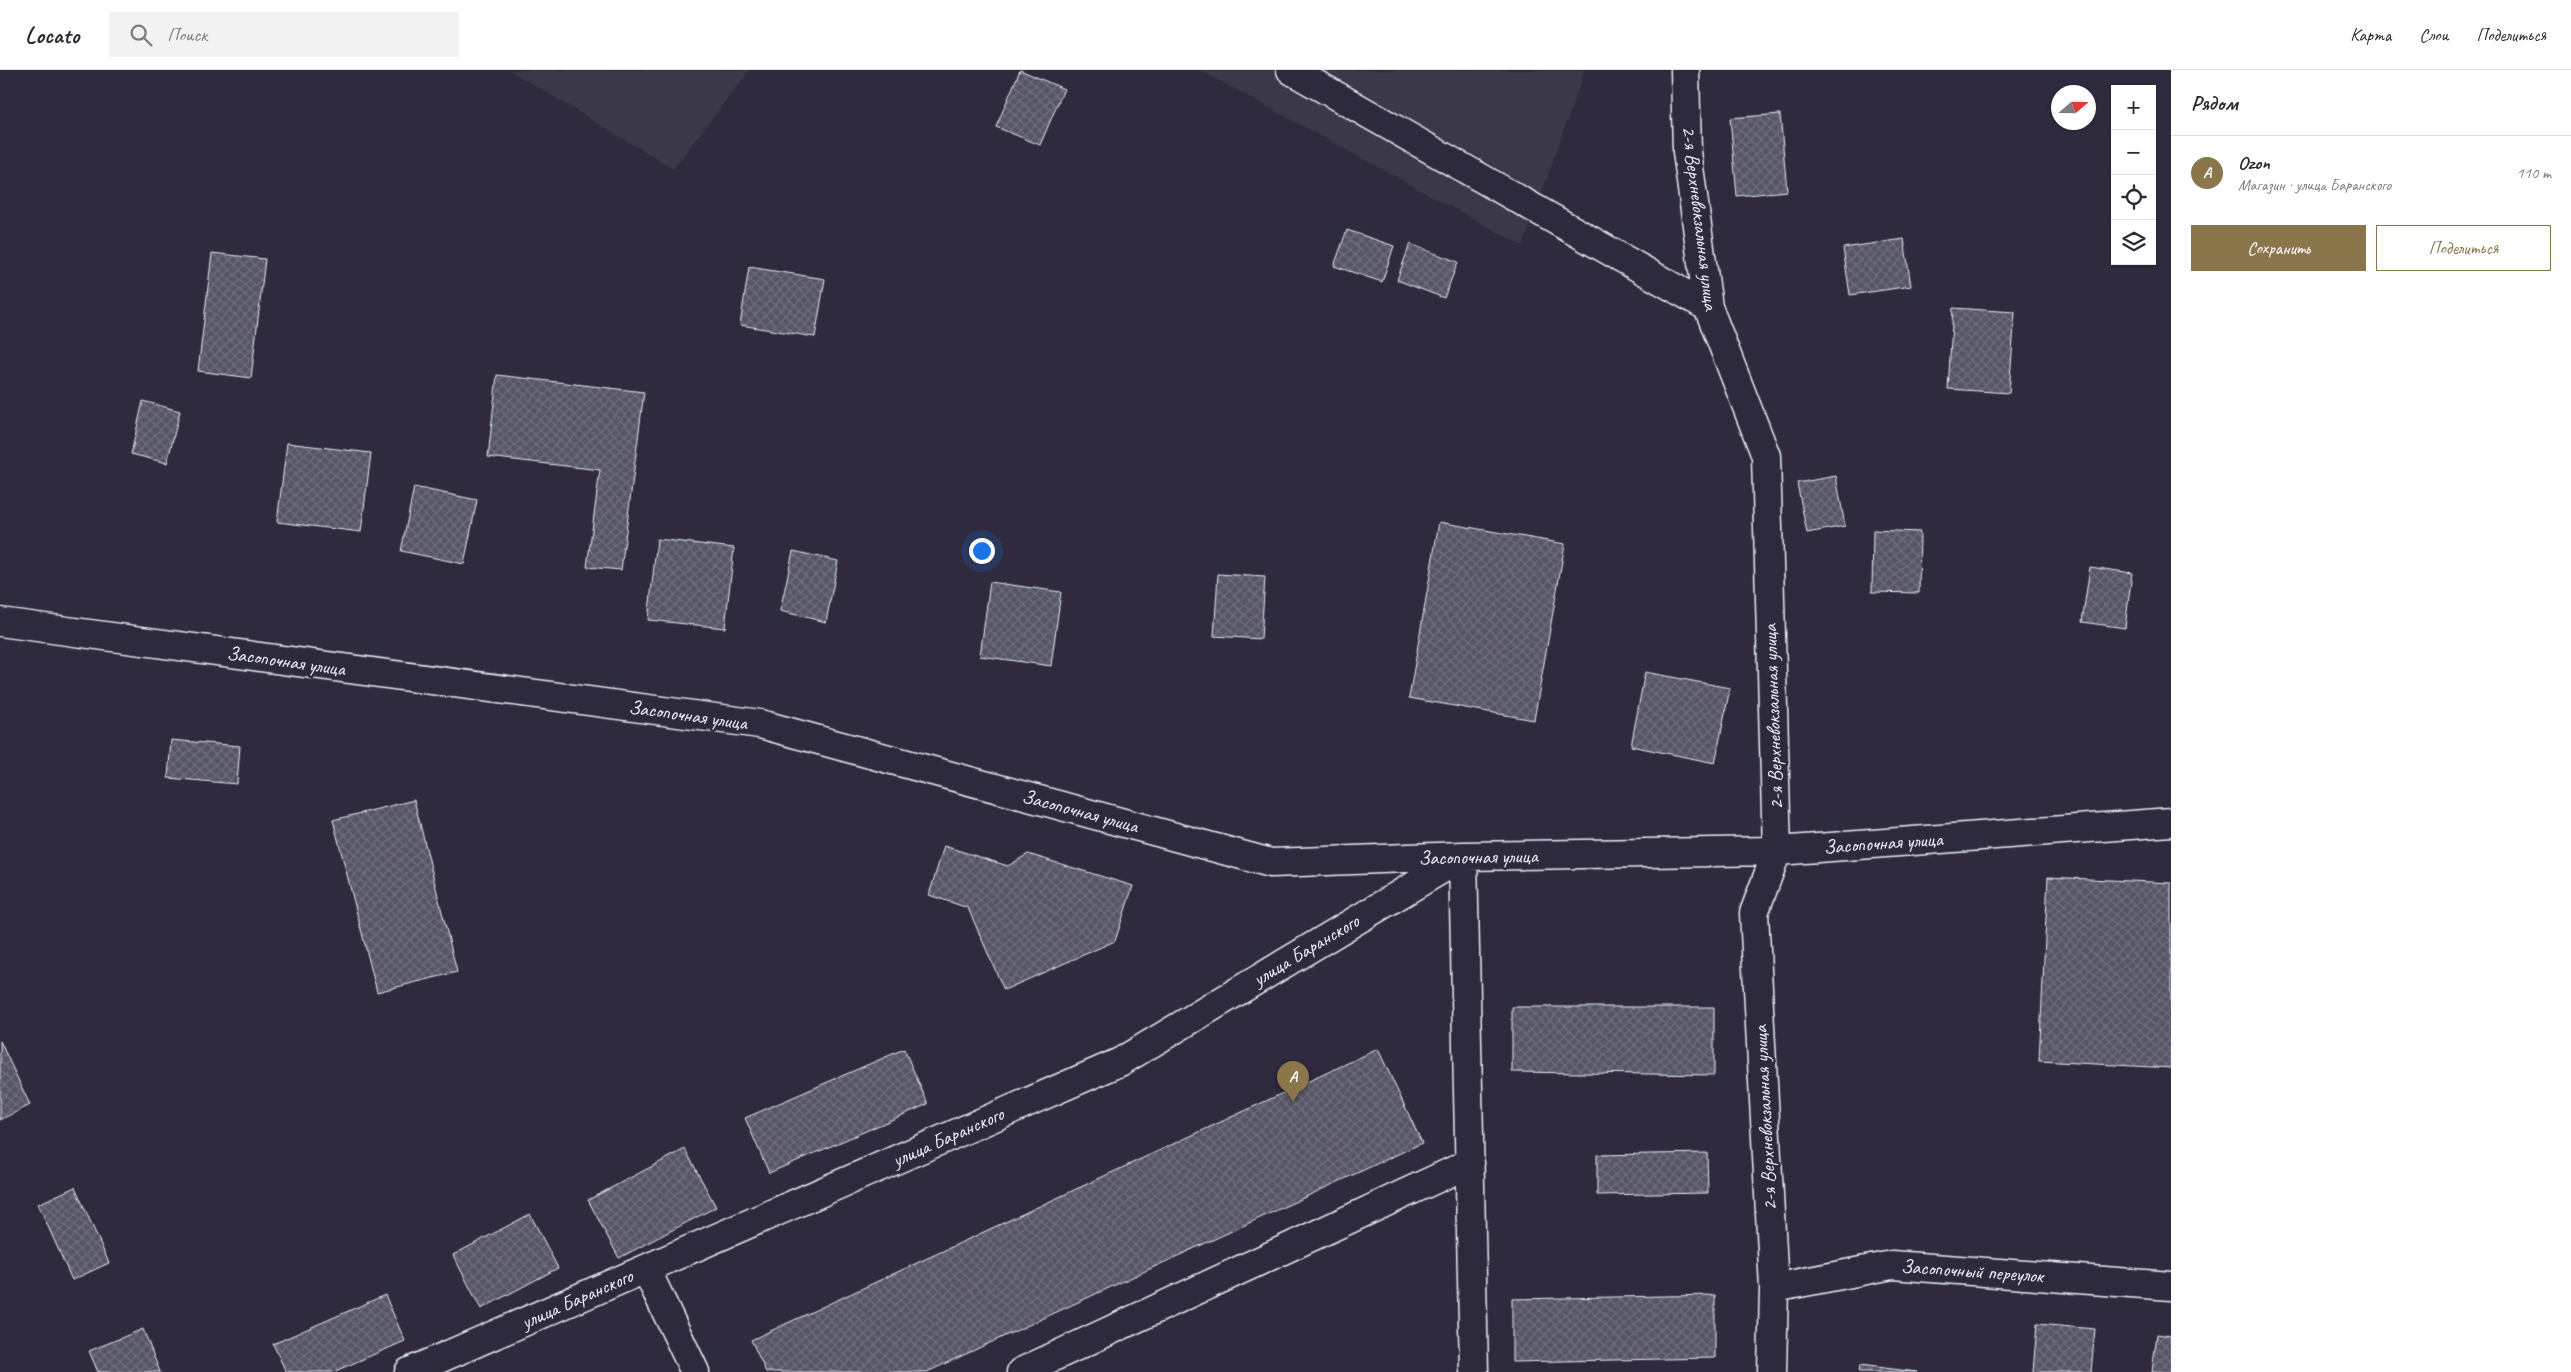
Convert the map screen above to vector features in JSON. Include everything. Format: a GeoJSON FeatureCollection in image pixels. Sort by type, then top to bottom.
{"type":"FeatureCollection","features":[{"type":"Feature","properties":{"kind":"street"},"geometry":{"type":"LineString","coordinates":[[1291,70],[1708,307]]}},
{"type":"Feature","properties":{"kind":"street","name":"2-я Верхневокзальная улица"},"geometry":{"type":"LineString","coordinates":[[1685,70],[1687,152],[1708,307],[1766,456],[1777,851],[1754,913],[1774,1288],[1772,1372]]}},
{"type":"Feature","properties":{"kind":"street","name":"Засопочная улица"},"geometry":{"type":"LineString","coordinates":[[0,622],[760,724],[1271,863],[1463,856],[1777,851],[2171,822]]}},
{"type":"Feature","properties":{"kind":"street"},"geometry":{"type":"LineString","coordinates":[[1463,856],[1470,1163],[1472,1371]]}},
{"type":"Feature","properties":{"kind":"street","name":"улица Баранского"},"geometry":{"type":"LineString","coordinates":[[409,1372],[1120,1062],[1463,856]]}},
{"type":"Feature","properties":{"kind":"street"},"geometry":{"type":"LineString","coordinates":[[1021,1372],[1470,1163]]}},
{"type":"Feature","properties":{"kind":"street","name":"Засопочный переулок"},"geometry":{"type":"LineString","coordinates":[[1774,1288],[1892,1265],[2171,1286]]}},
{"type":"Feature","properties":{"kind":"street"},"geometry":{"type":"LineString","coordinates":[[646,1268],[695,1372]]}},
{"type":"Feature","properties":{"kind":"shaded area"},"geometry":{"type":"Polygon","coordinates":[[[509,70],[750,70],[673,169],[509,70]]]}},
{"type":"Feature","properties":{"kind":"shaded area"},"geometry":{"type":"Polygon","coordinates":[[[1199,70],[1585,70],[1523,246],[1199,70]]]}},
{"type":"Feature","properties":{"kind":"building"},"geometry":{"type":"Polygon","coordinates":[[[1020,70],[1064,89],[1040,145],[996,127],[1020,70]]]}},
{"type":"Feature","properties":{"kind":"building"},"geometry":{"type":"Polygon","coordinates":[[[1780,114],[1787,191],[1737,196],[1730,118],[1780,114]]]}},
{"type":"Feature","properties":{"kind":"building"},"geometry":{"type":"Polygon","coordinates":[[[1347,230],[1394,246],[1382,282],[1334,266],[1347,230]]]}},
{"type":"Feature","properties":{"kind":"building"},"geometry":{"type":"Polygon","coordinates":[[[1904,239],[1911,286],[1850,295],[1843,248],[1904,239]]]}},
{"type":"Feature","properties":{"kind":"building"},"geometry":{"type":"Polygon","coordinates":[[[1410,244],[1458,262],[1444,298],[1397,280],[1410,244]]]}},
{"type":"Feature","properties":{"kind":"building"},"geometry":{"type":"Polygon","coordinates":[[[212,253],[265,259],[251,378],[198,371],[212,253]]]}},
{"type":"Feature","properties":{"kind":"building"},"geometry":{"type":"Polygon","coordinates":[[[749,267],[825,279],[815,337],[740,325],[749,267]]]}},
{"type":"Feature","properties":{"kind":"building"},"geometry":{"type":"Polygon","coordinates":[[[1953,308],[2015,312],[2009,393],[1948,389],[1953,308]]]}},
{"type":"Feature","properties":{"kind":"building"},"geometry":{"type":"Polygon","coordinates":[[[497,375],[644,392],[621,570],[587,567],[600,470],[488,457],[497,375]]]}},
{"type":"Feature","properties":{"kind":"building"},"geometry":{"type":"Polygon","coordinates":[[[143,401],[180,411],[167,463],[131,454],[143,401]]]}},
{"type":"Feature","properties":{"kind":"building"},"geometry":{"type":"Polygon","coordinates":[[[287,443],[371,453],[361,532],[277,522],[287,443]]]}},
{"type":"Feature","properties":{"kind":"building"},"geometry":{"type":"Polygon","coordinates":[[[1836,476],[1845,526],[1807,533],[1797,483],[1836,476]]]}},
{"type":"Feature","properties":{"kind":"building"},"geometry":{"type":"Polygon","coordinates":[[[414,487],[477,500],[464,564],[401,551],[414,487]]]}},
{"type":"Feature","properties":{"kind":"building"},"geometry":{"type":"Polygon","coordinates":[[[1439,522],[1565,544],[1534,720],[1409,698],[1439,522]]]}},
{"type":"Feature","properties":{"kind":"building"},"geometry":{"type":"Polygon","coordinates":[[[1873,530],[1920,532],[1919,593],[1872,592],[1873,530]]]}},
{"type":"Feature","properties":{"kind":"building"},"geometry":{"type":"Polygon","coordinates":[[[657,539],[734,548],[725,628],[648,620],[657,539]]]}},
{"type":"Feature","properties":{"kind":"building"},"geometry":{"type":"Polygon","coordinates":[[[793,551],[838,561],[826,622],[780,611],[793,551]]]}},
{"type":"Feature","properties":{"kind":"building"},"geometry":{"type":"Polygon","coordinates":[[[2090,567],[2132,573],[2125,628],[2082,622],[2090,567]]]}},
{"type":"Feature","properties":{"kind":"building"},"geometry":{"type":"Polygon","coordinates":[[[1218,574],[1265,577],[1261,639],[1214,636],[1218,574]]]}},
{"type":"Feature","properties":{"kind":"building"},"geometry":{"type":"Polygon","coordinates":[[[990,582],[1061,592],[1051,666],[980,656],[990,582]]]}},
{"type":"Feature","properties":{"kind":"building"},"geometry":{"type":"Polygon","coordinates":[[[1645,672],[1730,688],[1715,763],[1631,746],[1645,672]]]}},
{"type":"Feature","properties":{"kind":"building"},"geometry":{"type":"Polygon","coordinates":[[[171,740],[240,746],[237,784],[168,778],[171,740]]]}},
{"type":"Feature","properties":{"kind":"building"},"geometry":{"type":"Polygon","coordinates":[[[414,800],[457,972],[377,992],[333,820],[414,800]]]}},
{"type":"Feature","properties":{"kind":"building"},"geometry":{"type":"Polygon","coordinates":[[[944,846],[1008,866],[1028,854],[1133,886],[1115,941],[1004,990],[968,908],[929,895],[944,846]]]}},
{"type":"Feature","properties":{"kind":"building"},"geometry":{"type":"Polygon","coordinates":[[[2048,877],[2171,883],[2171,1068],[2039,1061],[2048,877]]]}},
{"type":"Feature","properties":{"kind":"building"},"geometry":{"type":"Polygon","coordinates":[[[1512,1007],[1714,1007],[1714,1075],[1512,1072],[1512,1007]]]}},
{"type":"Feature","properties":{"kind":"building"},"geometry":{"type":"Polygon","coordinates":[[[0,1041],[30,1105],[0,1120],[0,1041]]]}},
{"type":"Feature","properties":{"kind":"building"},"geometry":{"type":"Polygon","coordinates":[[[904,1049],[928,1104],[769,1173],[745,1118],[904,1049]]]}},
{"type":"Feature","properties":{"kind":"building"},"geometry":{"type":"Polygon","coordinates":[[[1378,1049],[1422,1143],[927,1372],[766,1372],[751,1340],[1378,1049]]]}},
{"type":"Feature","properties":{"kind":"building"},"geometry":{"type":"Polygon","coordinates":[[[685,1149],[716,1207],[619,1258],[588,1200],[685,1149]]]}},
{"type":"Feature","properties":{"kind":"building"},"geometry":{"type":"Polygon","coordinates":[[[1707,1153],[1708,1193],[1597,1195],[1597,1155],[1707,1153]]]}},
{"type":"Feature","properties":{"kind":"building"},"geometry":{"type":"Polygon","coordinates":[[[75,1187],[109,1263],[72,1280],[38,1204],[75,1187]]]}},
{"type":"Feature","properties":{"kind":"building"},"geometry":{"type":"Polygon","coordinates":[[[530,1214],[558,1268],[481,1309],[453,1255],[530,1214]]]}},
{"type":"Feature","properties":{"kind":"building"},"geometry":{"type":"Polygon","coordinates":[[[385,1295],[405,1341],[333,1372],[286,1372],[273,1344],[385,1295]]]}},
{"type":"Feature","properties":{"kind":"building"},"geometry":{"type":"Polygon","coordinates":[[[1715,1295],[1715,1358],[1512,1362],[1512,1299],[1715,1295]]]}},
{"type":"Feature","properties":{"kind":"building"},"geometry":{"type":"Polygon","coordinates":[[[2037,1324],[2095,1329],[2091,1372],[2033,1372],[2037,1324]]]}},
{"type":"Feature","properties":{"kind":"building"},"geometry":{"type":"Polygon","coordinates":[[[143,1329],[160,1372],[98,1372],[89,1351],[143,1329]]]}},
{"type":"Feature","properties":{"kind":"building"},"geometry":{"type":"Polygon","coordinates":[[[2157,1334],[2171,1336],[2171,1372],[2152,1372],[2157,1334]]]}},
{"type":"Feature","properties":{"kind":"building"},"geometry":{"type":"Polygon","coordinates":[[[1860,1365],[1917,1372],[1859,1372],[1860,1365]]]}},
{"type":"Feature","properties":{"kind":"place","name":"Ozon"},"geometry":{"type":"Point","coordinates":[1293,1102]}}]}
